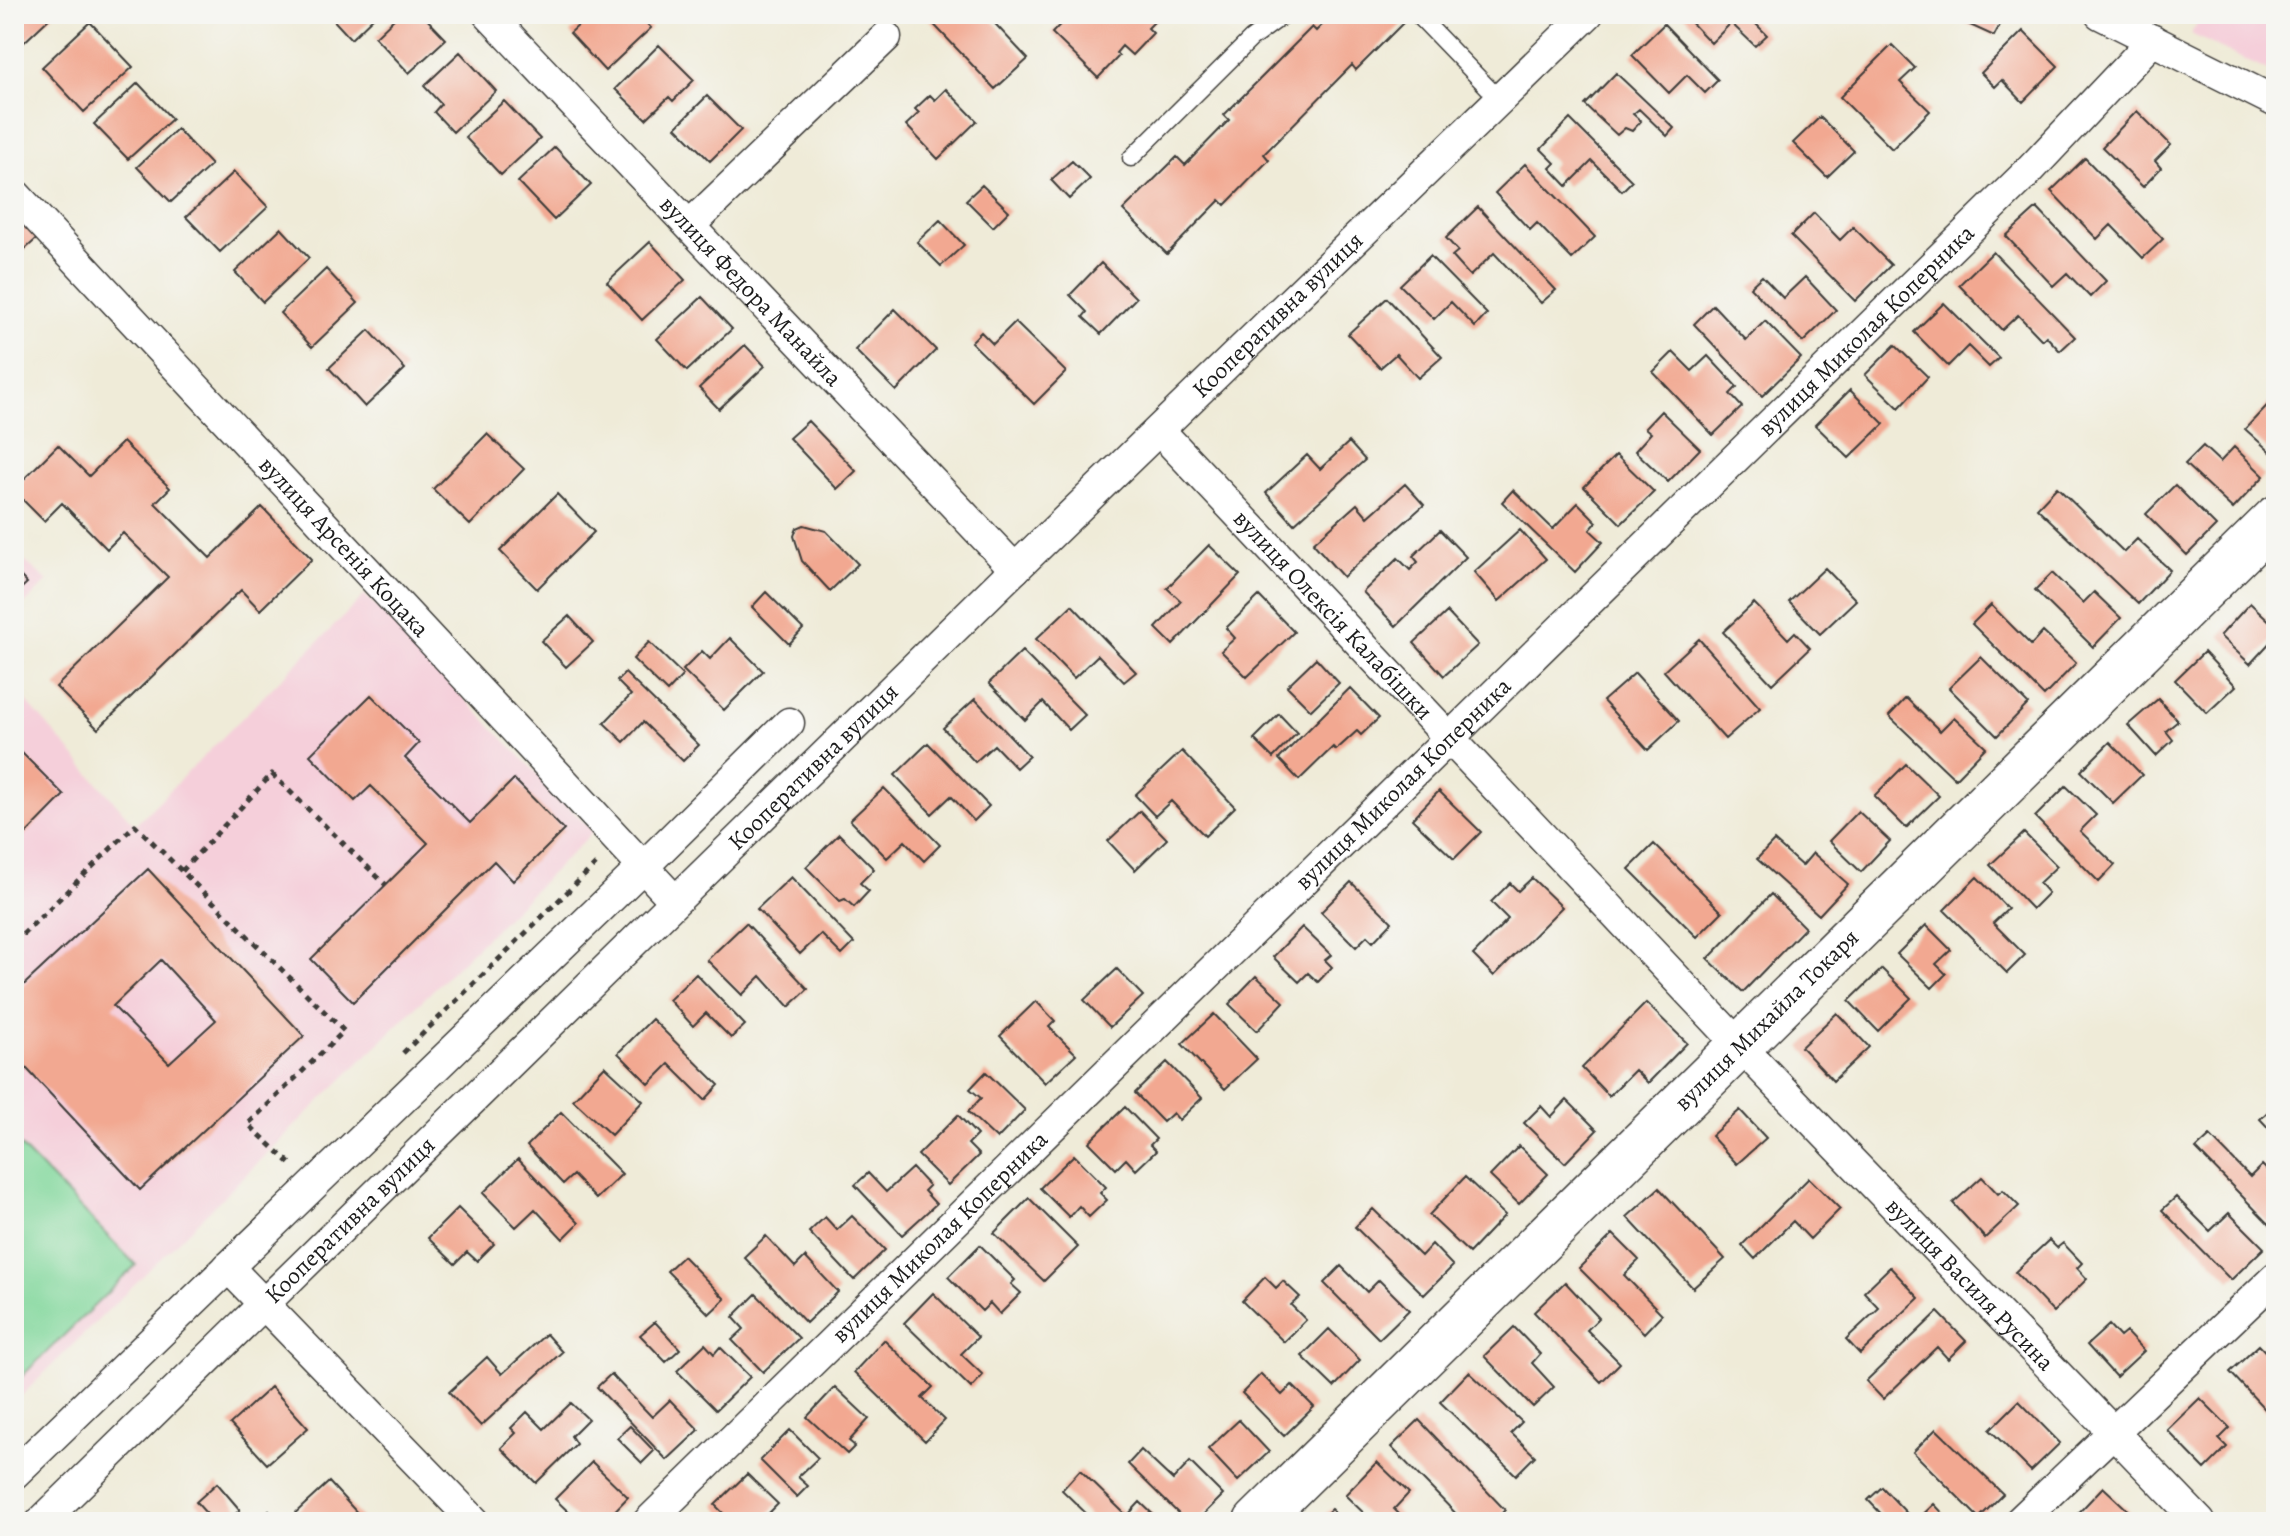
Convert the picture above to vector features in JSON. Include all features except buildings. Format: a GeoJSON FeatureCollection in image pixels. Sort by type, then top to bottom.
{"type":"FeatureCollection","features":[{"type":"Feature","properties":{"kind":"street","name":"вулиця Федора Манайла"},"geometry":{"type":"LineString","coordinates":[[488,14],[1015,569]]}},
{"type":"Feature","properties":{"kind":"street","name":"Кооперативна вулиця"},"geometry":{"type":"LineString","coordinates":[[41,1522],[1015,569],[1588,14]]}},
{"type":"Feature","properties":{"kind":"street"},"geometry":{"type":"LineString","coordinates":[[2100,14],[2276,102]]}},
{"type":"Feature","properties":{"kind":"street"},"geometry":{"type":"LineString","coordinates":[[690,225],[886,37]]}},
{"type":"Feature","properties":{"kind":"street","name":"вулиця Миколая Коперника"},"geometry":{"type":"LineString","coordinates":[[648,1522],[2029,171],[2153,40]]}},
{"type":"Feature","properties":{"kind":"street","name":"вулиця Арсенія Коцака"},"geometry":{"type":"LineString","coordinates":[[14,193],[675,901]]}},
{"type":"Feature","properties":{"kind":"street","name":"вулиця Олексія Калабішки"},"geometry":{"type":"LineString","coordinates":[[1159,430],[1739,1045]]}},
{"type":"Feature","properties":{"kind":"street","name":"вулиця Михайла Токаря"},"geometry":{"type":"LineString","coordinates":[[1256,1522],[2276,518]]}},
{"type":"Feature","properties":{"kind":"street","name":"Кооперативна вулиця"},"geometry":{"type":"LineString","coordinates":[[14,1474],[789,723]]}},
{"type":"Feature","properties":{"kind":"street","name":"вулиця Василя Русина"},"geometry":{"type":"LineString","coordinates":[[1739,1045],[2200,1522]]}},
{"type":"Feature","properties":{"kind":"street"},"geometry":{"type":"LineString","coordinates":[[228,1267],[475,1522]]}},
{"type":"Feature","properties":{"kind":"street"},"geometry":{"type":"LineString","coordinates":[[2019,1522],[2276,1277]]}},
{"type":"Feature","properties":{"kind":"lane"},"geometry":{"type":"LineString","coordinates":[[1131,158],[1251,39],[1285,14]]}},
{"type":"Feature","properties":{"kind":"lane"},"geometry":{"type":"LineString","coordinates":[[1417,14],[1499,99]]}},
{"type":"Feature","properties":{"kind":"path"},"geometry":{"type":"LineString","coordinates":[[182,871],[272,774],[386,885]]}},
{"type":"Feature","properties":{"kind":"path"},"geometry":{"type":"LineString","coordinates":[[14,943],[135,825],[344,1031],[248,1124],[313,1185]]}},
{"type":"Feature","properties":{"kind":"shaded area"},"geometry":{"type":"Polygon","coordinates":[[[2276,14],[2276,75],[2191,34],[2201,16],[2276,14]]]}},
{"type":"Feature","properties":{"kind":"shaded area"},"geometry":{"type":"Polygon","coordinates":[[[14,552],[48,581],[14,615],[14,552]]]}},
{"type":"Feature","properties":{"kind":"shaded area"},"geometry":{"type":"Polygon","coordinates":[[[365,595],[593,832],[14,1403],[14,687],[135,825],[365,595]]]}},
{"type":"Feature","properties":{"kind":"green space"},"geometry":{"type":"Polygon","coordinates":[[[20,1146],[136,1265],[14,1384],[14,1152],[20,1146]]]}}]}
